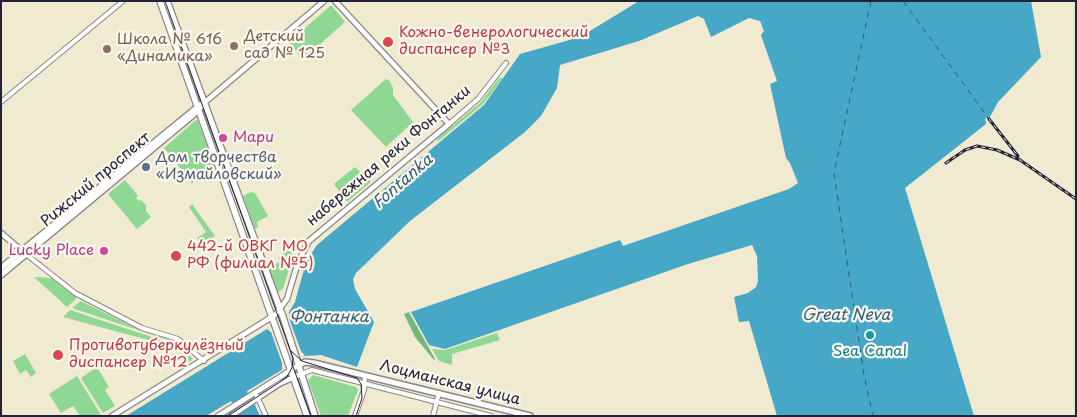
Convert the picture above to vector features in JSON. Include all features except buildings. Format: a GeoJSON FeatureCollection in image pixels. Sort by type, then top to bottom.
{"type":"FeatureCollection","features":[{"type":"Feature","properties":{"kind":"main road"},"geometry":{"type":"LineString","coordinates":[[160,1],[307,416]]}},
{"type":"Feature","properties":{"kind":"main road"},"geometry":{"type":"LineString","coordinates":[[168,1],[283,317],[315,416]]}},
{"type":"Feature","properties":{"kind":"main road","name":"Рижский проспект"},"geometry":{"type":"LineString","coordinates":[[1,274],[204,103]]}},
{"type":"Feature","properties":{"kind":"main road","name":"Рижский проспект"},"geometry":{"type":"LineString","coordinates":[[1,268],[24,253]]}},
{"type":"Feature","properties":{"kind":"main road","name":"Лоцманская улица"},"geometry":{"type":"LineString","coordinates":[[298,363],[308,362],[530,416]]}},
{"type":"Feature","properties":{"kind":"street"},"geometry":{"type":"LineString","coordinates":[[1,102],[123,1]]}},
{"type":"Feature","properties":{"kind":"street","name":"Рижский проспект"},"geometry":{"type":"LineString","coordinates":[[204,103],[324,1]]}},
{"type":"Feature","properties":{"kind":"street"},"geometry":{"type":"LineString","coordinates":[[335,1],[449,124]]}},
{"type":"Feature","properties":{"kind":"street","name":"набережная реки Фонтанки"},"geometry":{"type":"LineString","coordinates":[[112,416],[274,319],[287,299],[298,262],[309,241],[478,99],[506,63]]}},
{"type":"Feature","properties":{"kind":"street"},"geometry":{"type":"LineString","coordinates":[[1,233],[75,294],[142,328],[178,339],[204,361]]}},
{"type":"Feature","properties":{"kind":"street"},"geometry":{"type":"LineString","coordinates":[[256,395],[290,367],[298,363]]}},
{"type":"Feature","properties":{"kind":"street","name":"Лоцманская улица"},"geometry":{"type":"LineString","coordinates":[[302,374],[312,370],[491,416]]}},
{"type":"Feature","properties":{"kind":"street"},"geometry":{"type":"LineString","coordinates":[[218,416],[256,395],[302,374]]}},
{"type":"Feature","properties":{"kind":"street"},"geometry":{"type":"LineString","coordinates":[[355,416],[365,376]]}},
{"type":"Feature","properties":{"kind":"street"},"geometry":{"type":"LineString","coordinates":[[393,392],[391,388],[395,383]]}},
{"type":"Feature","properties":{"kind":"street"},"geometry":{"type":"LineString","coordinates":[[433,416],[439,393]]}},
{"type":"Feature","properties":{"kind":"street"},"geometry":{"type":"LineString","coordinates":[[256,395],[266,416]]}},
{"type":"Feature","properties":{"kind":"street"},"geometry":{"type":"LineString","coordinates":[[460,408],[462,399]]}},
{"type":"Feature","properties":{"kind":"street"},"geometry":{"type":"LineString","coordinates":[[231,416],[235,408]]}},
{"type":"Feature","properties":{"kind":"street"},"geometry":{"type":"LineString","coordinates":[[222,416],[226,411]]}},
{"type":"Feature","properties":{"kind":"green space"},"geometry":{"type":"Polygon","coordinates":[[[330,6],[345,22],[309,54],[299,55],[289,42],[330,6]]]}},
{"type":"Feature","properties":{"kind":"green space"},"geometry":{"type":"Polygon","coordinates":[[[499,78],[503,78],[483,104],[437,142],[438,138],[481,102],[499,78]]]}},
{"type":"Feature","properties":{"kind":"green space"},"geometry":{"type":"Polygon","coordinates":[[[386,79],[390,81],[393,95],[413,122],[386,147],[351,110],[386,79]]]}},
{"type":"Feature","properties":{"kind":"green space"},"geometry":{"type":"Polygon","coordinates":[[[197,119],[215,165],[192,183],[164,148],[197,119]]]}},
{"type":"Feature","properties":{"kind":"green space"},"geometry":{"type":"Polygon","coordinates":[[[355,167],[371,182],[347,202],[334,184],[355,167]]]}},
{"type":"Feature","properties":{"kind":"green space"},"geometry":{"type":"Polygon","coordinates":[[[125,180],[138,196],[136,198],[146,205],[146,211],[151,217],[137,229],[108,194],[125,180]]]}},
{"type":"Feature","properties":{"kind":"green space"},"geometry":{"type":"Polygon","coordinates":[[[251,192],[255,193],[268,216],[257,222],[258,227],[255,229],[243,196],[251,192]]]}},
{"type":"Feature","properties":{"kind":"green space"},"geometry":{"type":"Polygon","coordinates":[[[192,204],[215,236],[202,244],[197,238],[206,232],[189,207],[192,204]]]}},
{"type":"Feature","properties":{"kind":"green space"},"geometry":{"type":"Polygon","coordinates":[[[289,249],[293,256],[283,289],[278,292],[268,267],[280,262],[278,258],[289,249]]]}},
{"type":"Feature","properties":{"kind":"green space"},"geometry":{"type":"Polygon","coordinates":[[[34,277],[51,278],[76,297],[76,299],[67,307],[34,277]]]}},
{"type":"Feature","properties":{"kind":"green space"},"geometry":{"type":"Polygon","coordinates":[[[81,301],[139,330],[172,339],[171,341],[72,308],[81,301]]]}},
{"type":"Feature","properties":{"kind":"green space"},"geometry":{"type":"Polygon","coordinates":[[[70,310],[181,347],[193,359],[189,362],[180,350],[171,350],[152,341],[63,317],[70,310]]]}},
{"type":"Feature","properties":{"kind":"green space"},"geometry":{"type":"Polygon","coordinates":[[[409,312],[434,360],[415,337],[404,314],[409,312]]]}},
{"type":"Feature","properties":{"kind":"green space"},"geometry":{"type":"Polygon","coordinates":[[[497,333],[500,340],[452,354],[452,365],[439,361],[432,349],[445,350],[497,333]]]}},
{"type":"Feature","properties":{"kind":"green space"},"geometry":{"type":"Polygon","coordinates":[[[25,354],[36,373],[31,377],[26,370],[20,374],[13,361],[25,354]]]}},
{"type":"Feature","properties":{"kind":"green space"},"geometry":{"type":"Polygon","coordinates":[[[97,367],[109,387],[105,390],[115,406],[103,413],[81,378],[97,367]]]}},
{"type":"Feature","properties":{"kind":"green space"},"geometry":{"type":"Polygon","coordinates":[[[313,375],[356,387],[358,390],[348,416],[321,416],[308,380],[313,375]]]}},
{"type":"Feature","properties":{"kind":"green space"},"geometry":{"type":"Polygon","coordinates":[[[77,376],[101,415],[80,416],[73,406],[61,413],[49,394],[77,376]]]}},
{"type":"Feature","properties":{"kind":"water","name":"Great Neva"},"geometry":{"type":"Polygon","coordinates":[[[639,1],[1031,1],[1041,57],[998,102],[989,119],[985,118],[986,124],[905,188],[974,416],[777,416],[749,321],[739,322],[734,297],[748,293],[756,287],[758,281],[757,256],[752,245],[688,264],[445,349],[429,345],[411,312],[620,240],[623,246],[789,189],[798,183],[786,158],[770,84],[777,81],[761,35],[764,31],[760,21],[749,18],[711,37],[704,19],[698,16],[639,41],[560,65],[557,88],[541,116],[525,132],[410,221],[356,273],[353,279],[355,289],[374,322],[357,367],[321,355],[305,356],[247,391],[251,405],[255,405],[260,416],[236,416],[238,413],[231,401],[206,416],[126,416],[267,329],[289,312],[295,302],[306,262],[317,245],[484,105],[520,54],[580,37],[639,1]]]}},
{"type":"Feature","properties":{"kind":"pier"},"geometry":{"type":"Polygon","coordinates":[[[289,312],[290,321],[301,351],[305,356],[282,370],[282,363],[271,332],[267,329],[289,312]]]}},
{"type":"Feature","properties":{"kind":"ferry route"},"geometry":{"type":"LineString","coordinates":[[871,1],[834,173],[864,375],[873,416]]}},
{"type":"Feature","properties":{"kind":"ferry route"},"geometry":{"type":"LineString","coordinates":[[903,1],[989,119]]}},
{"type":"Feature","properties":{"kind":"tram line"},"geometry":{"type":"LineString","coordinates":[[165,1],[293,358],[292,368],[286,378],[228,416]]}},
{"type":"Feature","properties":{"kind":"tram line"},"geometry":{"type":"LineString","coordinates":[[291,351],[302,361],[357,378],[361,384],[362,398],[356,416]]}},
{"type":"Feature","properties":{"kind":"tram line"},"geometry":{"type":"LineString","coordinates":[[292,364],[311,416]]}},
{"type":"Feature","properties":{"kind":"railway"},"geometry":{"type":"LineString","coordinates":[[989,119],[1018,156]]}},
{"type":"Feature","properties":{"kind":"railway"},"geometry":{"type":"LineString","coordinates":[[946,163],[965,150],[977,146],[997,150],[1020,160],[1076,199]]}},
{"type":"Feature","properties":{"kind":"place","name":"Кожно-венерологический диспансер №3"},"geometry":{"type":"Point","coordinates":[388,42]}},
{"type":"Feature","properties":{"kind":"place","name":"Детский сад № 125"},"geometry":{"type":"Point","coordinates":[234,46]}},
{"type":"Feature","properties":{"kind":"place","name":"Школа № 616 «Динамика»"},"geometry":{"type":"Point","coordinates":[107,49]}},
{"type":"Feature","properties":{"kind":"place","name":"Мари"},"geometry":{"type":"Point","coordinates":[223,138]}},
{"type":"Feature","properties":{"kind":"place","name":"Дом творчества «Измайловский»"},"geometry":{"type":"Point","coordinates":[146,167]}},
{"type":"Feature","properties":{"kind":"place","name":"Lucky Place"},"geometry":{"type":"Point","coordinates":[104,251]}},
{"type":"Feature","properties":{"kind":"place","name":"442-й ОВКГ МО РФ (филиал №5)"},"geometry":{"type":"Point","coordinates":[176,256]}},
{"type":"Feature","properties":{"kind":"place","name":"Sea Canal"},"geometry":{"type":"Point","coordinates":[870,335]}},
{"type":"Feature","properties":{"kind":"place","name":"Противотуберкулёзный диспансер №12"},"geometry":{"type":"Point","coordinates":[58,355]}},
{"type":"Feature","properties":{"kind":"water label","name":"Fontanka"},"geometry":{"type":"Point","coordinates":[403,182]}},
{"type":"Feature","properties":{"kind":"water label","name":"Фонтанка"},"geometry":{"type":"Point","coordinates":[329,318]}}]}
